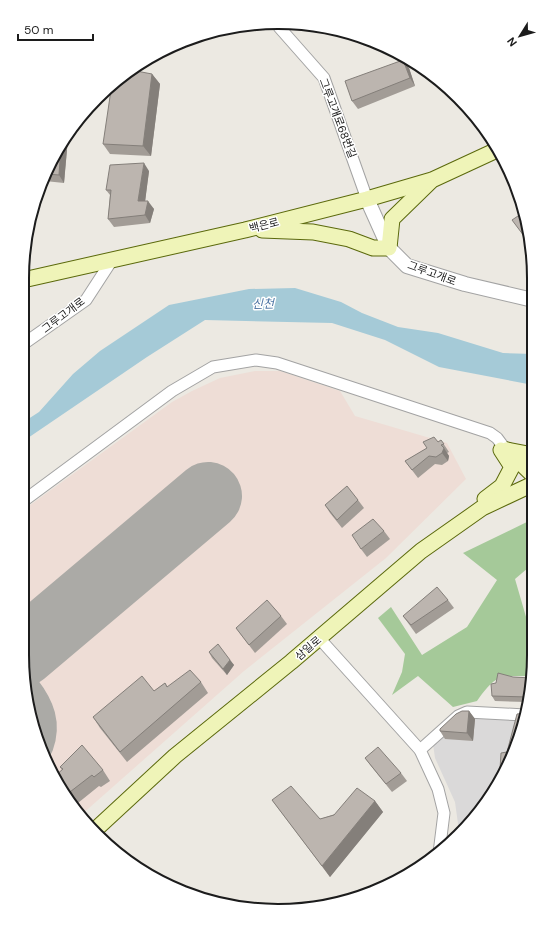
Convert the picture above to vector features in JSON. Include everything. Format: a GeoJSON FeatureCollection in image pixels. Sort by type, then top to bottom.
{"type":"FeatureCollection","features":[{"type":"Feature","properties":{"kind":"main road","name":"백은로"},"geometry":{"type":"LineString","coordinates":[[29,278],[245,230],[367,199],[432,180],[493,152]]}},
{"type":"Feature","properties":{"kind":"main road"},"geometry":{"type":"LineString","coordinates":[[245,230],[313,232],[349,239],[373,248],[389,248],[392,219],[432,180]]}},
{"type":"Feature","properties":{"kind":"main road"},"geometry":{"type":"LineString","coordinates":[[503,450],[527,454]]}},
{"type":"Feature","properties":{"kind":"main road"},"geometry":{"type":"LineString","coordinates":[[503,450],[527,470]]}},
{"type":"Feature","properties":{"kind":"main road"},"geometry":{"type":"LineString","coordinates":[[460,523],[502,486],[512,467],[503,450]]}},
{"type":"Feature","properties":{"kind":"main road","name":"삼일로"},"geometry":{"type":"LineString","coordinates":[[98,827],[175,756],[348,615],[421,551],[482,508],[527,487]]}},
{"type":"Feature","properties":{"kind":"street","name":"그루고개로68번길"},"geometry":{"type":"LineString","coordinates":[[281,29],[324,78],[367,199]]}},
{"type":"Feature","properties":{"kind":"street","name":"그루고개로"},"geometry":{"type":"LineString","coordinates":[[367,199],[389,248],[408,266],[465,284],[527,299]]}},
{"type":"Feature","properties":{"kind":"street","name":"그루고개로"},"geometry":{"type":"LineString","coordinates":[[29,340],[86,300],[112,260]]}},
{"type":"Feature","properties":{"kind":"street"},"geometry":{"type":"LineString","coordinates":[[29,497],[172,391],[213,367],[256,360],[277,363],[490,433],[497,438],[503,450]]}},
{"type":"Feature","properties":{"kind":"street"},"geometry":{"type":"LineString","coordinates":[[319,638],[420,750],[438,789],[444,813],[440,844]]}},
{"type":"Feature","properties":{"kind":"street"},"geometry":{"type":"LineString","coordinates":[[420,750],[458,716],[467,712],[520,715]]}},
{"type":"Feature","properties":{"kind":"shaded area"},"geometry":{"type":"Polygon","coordinates":[[[255,371],[280,371],[340,391],[355,416],[447,443],[466,479],[386,558],[244,671],[85,812],[62,780],[48,750],[37,719],[31,688],[29,655],[29,506],[172,402],[220,378],[255,371]]]}},
{"type":"Feature","properties":{"kind":"shaded area"},"geometry":{"type":"Polygon","coordinates":[[[466,717],[517,719],[518,723],[514,735],[494,780],[476,807],[458,826],[455,802],[435,758],[433,744],[466,717]]]}},
{"type":"Feature","properties":{"kind":"green space"},"geometry":{"type":"Polygon","coordinates":[[[527,522],[527,569],[515,579],[527,620],[526,676],[500,678],[490,685],[477,701],[453,707],[418,676],[392,695],[402,672],[405,654],[378,618],[391,607],[422,655],[467,627],[497,580],[463,553],[527,522]]]}},
{"type":"Feature","properties":{"kind":"water","name":"신천"},"geometry":{"type":"Polygon","coordinates":[[[295,288],[341,302],[362,313],[398,327],[438,333],[503,353],[527,354],[527,384],[439,367],[385,340],[332,323],[205,320],[147,357],[29,437],[29,418],[39,412],[73,374],[100,351],[169,305],[249,289],[295,288]]]}},
{"type":"Feature","properties":{"kind":"building"},"geometry":{"type":"Polygon","coordinates":[[[400,61],[404,64],[410,78],[352,101],[345,81],[400,61]]]}},
{"type":"Feature","properties":{"kind":"building"},"geometry":{"type":"Polygon","coordinates":[[[139,72],[152,74],[143,146],[103,144],[110,94],[126,80],[139,72]]]}},
{"type":"Feature","properties":{"kind":"building"},"geometry":{"type":"Polygon","coordinates":[[[60,157],[59,175],[52,174],[60,157]]]}},
{"type":"Feature","properties":{"kind":"building"},"geometry":{"type":"Polygon","coordinates":[[[144,163],[138,201],[148,201],[145,215],[108,219],[111,190],[106,190],[110,165],[144,163]]]}},
{"type":"Feature","properties":{"kind":"building"},"geometry":{"type":"Polygon","coordinates":[[[519,215],[523,235],[512,220],[519,215]]]}},
{"type":"Feature","properties":{"kind":"building"},"geometry":{"type":"Polygon","coordinates":[[[434,437],[438,442],[441,440],[444,444],[441,445],[444,448],[442,453],[436,457],[429,456],[412,470],[405,461],[427,448],[423,442],[434,437]]]}},
{"type":"Feature","properties":{"kind":"building"},"geometry":{"type":"Polygon","coordinates":[[[347,486],[358,500],[337,520],[325,505],[347,486]]]}},
{"type":"Feature","properties":{"kind":"building"},"geometry":{"type":"Polygon","coordinates":[[[373,519],[384,531],[361,549],[352,535],[373,519]]]}},
{"type":"Feature","properties":{"kind":"building"},"geometry":{"type":"Polygon","coordinates":[[[437,587],[448,600],[411,625],[403,616],[437,587]]]}},
{"type":"Feature","properties":{"kind":"building"},"geometry":{"type":"Polygon","coordinates":[[[267,600],[281,616],[249,645],[236,628],[267,600]]]}},
{"type":"Feature","properties":{"kind":"building"},"geometry":{"type":"Polygon","coordinates":[[[218,644],[230,660],[223,669],[209,652],[218,644]]]}},
{"type":"Feature","properties":{"kind":"building"},"geometry":{"type":"Polygon","coordinates":[[[190,670],[201,682],[120,752],[93,717],[142,676],[154,691],[165,683],[167,687],[190,670]]]}},
{"type":"Feature","properties":{"kind":"building"},"geometry":{"type":"Polygon","coordinates":[[[498,673],[513,677],[526,678],[523,697],[492,696],[491,684],[496,683],[498,673]]]}},
{"type":"Feature","properties":{"kind":"building"},"geometry":{"type":"Polygon","coordinates":[[[462,711],[469,711],[467,733],[440,731],[440,729],[456,714],[462,711]]]}},
{"type":"Feature","properties":{"kind":"building"},"geometry":{"type":"Polygon","coordinates":[[[517,714],[520,714],[514,735],[508,750],[500,767],[501,753],[507,752],[517,714]]]}},
{"type":"Feature","properties":{"kind":"building"},"geometry":{"type":"Polygon","coordinates":[[[82,745],[103,770],[94,777],[92,775],[70,792],[59,773],[63,769],[60,767],[82,745]]]}},
{"type":"Feature","properties":{"kind":"building"},"geometry":{"type":"Polygon","coordinates":[[[378,747],[401,773],[386,784],[365,758],[378,747]]]}},
{"type":"Feature","properties":{"kind":"building"},"geometry":{"type":"Polygon","coordinates":[[[291,786],[320,819],[334,815],[357,788],[375,801],[322,866],[272,800],[291,786]]]}},
{"type":"Feature","properties":{"kind":"taxiway"},"geometry":{"type":"LineString","coordinates":[[32,696],[42,716],[42,736]]}},
{"type":"Feature","properties":{"kind":"runway"},"geometry":{"type":"LineString","coordinates":[[29,647],[208,496]]}}]}
